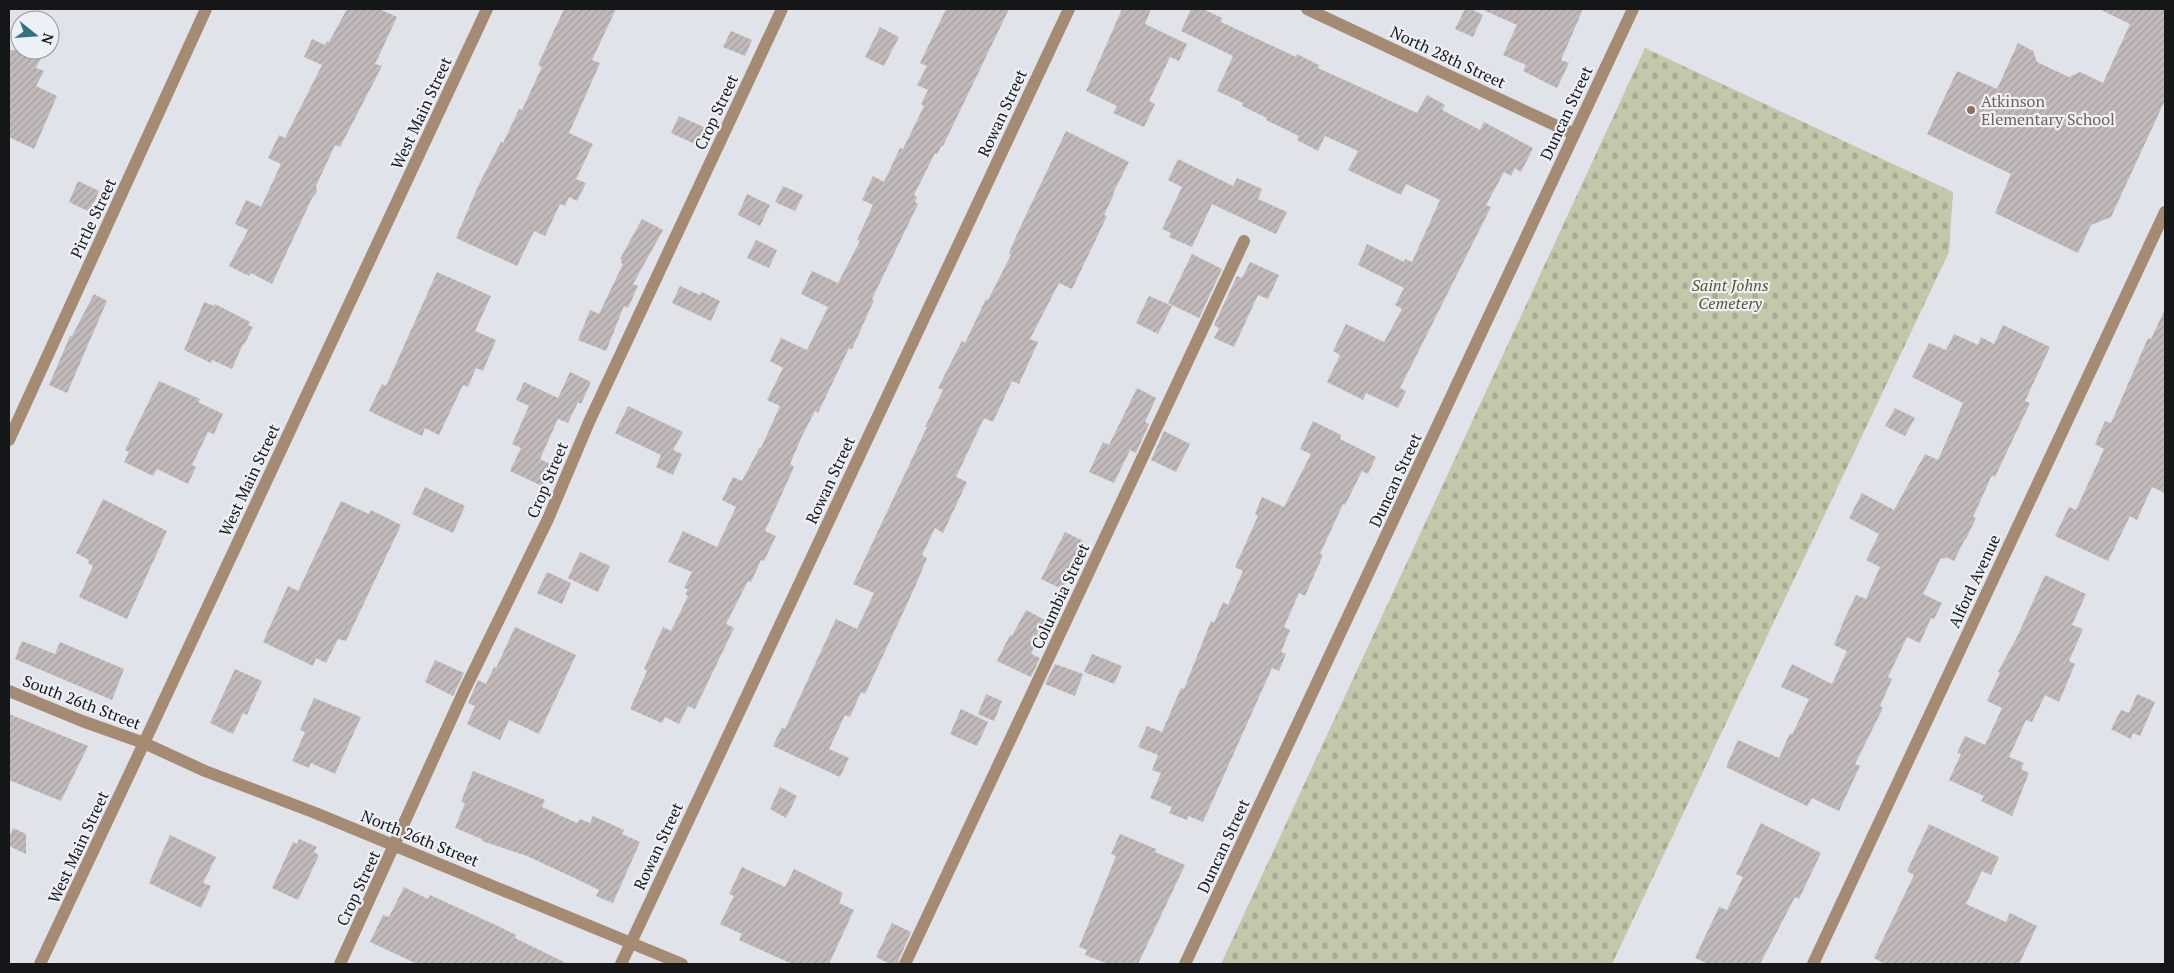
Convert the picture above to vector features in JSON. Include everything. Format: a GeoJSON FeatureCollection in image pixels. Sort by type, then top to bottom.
{"type":"FeatureCollection","features":[{"type":"Feature","properties":{"kind":"street","name":"Pirtle Street"},"geometry":{"type":"LineString","coordinates":[[9,440],[206,9]]}},
{"type":"Feature","properties":{"kind":"street","name":"West Main Street"},"geometry":{"type":"LineString","coordinates":[[40,964],[487,9]]}},
{"type":"Feature","properties":{"kind":"street","name":"Crop Street"},"geometry":{"type":"LineString","coordinates":[[340,964],[396,845],[464,692],[548,519],[589,422],[782,9]]}},
{"type":"Feature","properties":{"kind":"street","name":"Rowan Street"},"geometry":{"type":"LineString","coordinates":[[621,964],[1069,9]]}},
{"type":"Feature","properties":{"kind":"street","name":"North 28th Street"},"geometry":{"type":"LineString","coordinates":[[1307,9],[1574,134]]}},
{"type":"Feature","properties":{"kind":"street","name":"Duncan Street"},"geometry":{"type":"LineString","coordinates":[[1186,964],[1633,9]]}},
{"type":"Feature","properties":{"kind":"street","name":"Alford Avenue"},"geometry":{"type":"LineString","coordinates":[[1813,964],[2165,212]]}},
{"type":"Feature","properties":{"kind":"street","name":"Columbia Street"},"geometry":{"type":"LineString","coordinates":[[905,964],[1244,241]]}},
{"type":"Feature","properties":{"kind":"street","name":"South 26th Street"},"geometry":{"type":"LineString","coordinates":[[9,691],[82,721],[144,742]]}},
{"type":"Feature","properties":{"kind":"street","name":"North 26th Street"},"geometry":{"type":"LineString","coordinates":[[144,742],[205,771],[396,845],[682,964]]}},
{"type":"Feature","properties":{"kind":"green space","name":"Saint Johns Cemetery"},"geometry":{"type":"Polygon","coordinates":[[[1645,48],[1953,192],[1949,252],[1612,964],[1221,964],[1645,48]]]}},
{"type":"Feature","properties":{"kind":"building"},"geometry":{"type":"Polygon","coordinates":[[[347,9],[379,9],[397,17],[375,64],[382,66],[340,147],[335,145],[316,186],[317,192],[312,198],[272,284],[251,273],[249,276],[229,266],[248,230],[235,224],[246,200],[261,207],[281,164],[268,158],[279,135],[285,138],[322,65],[304,57],[312,39],[325,45],[327,41],[329,42],[347,9]]]}},
{"type":"Feature","properties":{"kind":"building"},"geometry":{"type":"Polygon","coordinates":[[[564,9],[616,9],[592,60],[600,63],[569,133],[593,144],[576,179],[586,183],[577,201],[569,197],[565,206],[560,204],[545,236],[534,231],[517,266],[456,238],[479,184],[501,142],[503,143],[519,109],[522,110],[542,67],[538,65],[564,9]]]}},
{"type":"Feature","properties":{"kind":"building"},"geometry":{"type":"Polygon","coordinates":[[[946,9],[1009,9],[943,146],[937,154],[935,153],[914,195],[917,197],[915,202],[918,204],[872,299],[874,300],[852,349],[849,348],[818,413],[815,411],[802,436],[790,464],[794,467],[765,531],[776,536],[764,561],[761,560],[751,582],[748,581],[726,624],[734,628],[695,709],[688,706],[679,724],[665,717],[662,723],[630,709],[647,671],[644,669],[663,627],[671,631],[688,596],[685,594],[688,589],[684,588],[692,572],[668,562],[683,531],[717,547],[736,507],[722,500],[733,477],[742,481],[761,448],[780,406],[767,400],[783,368],[770,361],[781,338],[807,350],[828,307],[801,294],[812,271],[838,283],[860,241],[857,240],[873,205],[862,200],[873,176],[884,182],[900,148],[903,149],[924,106],[921,104],[928,90],[917,85],[927,66],[920,63],[946,9]]]}},
{"type":"Feature","properties":{"kind":"building"},"geometry":{"type":"Polygon","coordinates":[[[1122,9],[1151,9],[1145,24],[1187,44],[1179,61],[1170,57],[1149,101],[1155,104],[1144,127],[1113,113],[1117,106],[1086,91],[1122,9]]]}},
{"type":"Feature","properties":{"kind":"building"},"geometry":{"type":"Polygon","coordinates":[[[1191,9],[1203,9],[1222,18],[1221,22],[1296,57],[1297,54],[1319,65],[1318,68],[1417,113],[1427,95],[1445,105],[1442,110],[1480,130],[1484,122],[1533,148],[1521,172],[1515,168],[1511,176],[1504,172],[1486,205],[1491,207],[1400,388],[1406,391],[1398,408],[1366,393],[1363,400],[1327,382],[1340,355],[1333,351],[1346,324],[1384,342],[1402,309],[1395,305],[1404,288],[1358,265],[1367,244],[1404,262],[1405,259],[1412,262],[1440,200],[1406,184],[1401,195],[1348,170],[1358,151],[1325,136],[1318,151],[1297,140],[1299,136],[1242,106],[1243,103],[1217,91],[1233,56],[1181,31],[1191,9]]]}},
{"type":"Feature","properties":{"kind":"building"},"geometry":{"type":"Polygon","coordinates":[[[1465,9],[1471,9],[1483,15],[1473,37],[1455,29],[1465,9]]]}},
{"type":"Feature","properties":{"kind":"building"},"geometry":{"type":"Polygon","coordinates":[[[1481,9],[1583,9],[1561,60],[1569,63],[1557,88],[1523,71],[1526,65],[1503,55],[1517,25],[1481,9]]]}},
{"type":"Feature","properties":{"kind":"building"},"geometry":{"type":"Polygon","coordinates":[[[2099,9],[2165,9],[2165,100],[2111,217],[2091,225],[2078,253],[1995,213],[2011,174],[1927,134],[1957,71],[1997,89],[2018,43],[2033,51],[2037,62],[2056,71],[2069,77],[2080,72],[2103,83],[2130,24],[2099,9]]]}},
{"type":"Feature","properties":{"kind":"building"},"geometry":{"type":"Polygon","coordinates":[[[880,27],[899,37],[884,66],[865,57],[880,27]]]}},
{"type":"Feature","properties":{"kind":"building"},"geometry":{"type":"Polygon","coordinates":[[[731,31],[752,40],[745,56],[723,47],[731,31]]]}},
{"type":"Feature","properties":{"kind":"building"},"geometry":{"type":"Polygon","coordinates":[[[10,50],[10,60],[40,60],[36,68],[44,71],[36,86],[57,96],[34,149],[9,137],[10,50]]]}},
{"type":"Feature","properties":{"kind":"building"},"geometry":{"type":"Polygon","coordinates":[[[679,116],[706,128],[697,145],[671,133],[679,116]]]}},
{"type":"Feature","properties":{"kind":"building"},"geometry":{"type":"Polygon","coordinates":[[[1066,131],[1129,162],[1104,215],[1107,216],[1072,289],[1059,283],[1030,339],[1038,342],[1019,384],[1012,381],[993,422],[984,418],[956,477],[967,482],[943,533],[935,528],[922,555],[927,558],[914,589],[865,694],[861,692],[850,717],[845,715],[829,749],[849,758],[840,777],[773,746],[782,727],[785,729],[836,619],[857,629],[874,593],[853,584],[927,427],[925,427],[943,390],[938,388],[962,341],[965,343],[986,299],[988,300],[1011,255],[1009,253],[1018,232],[1066,131]]]}},
{"type":"Feature","properties":{"kind":"building"},"geometry":{"type":"Polygon","coordinates":[[[1178,159],[1233,186],[1237,178],[1262,189],[1258,199],[1287,212],[1276,234],[1212,204],[1192,247],[1169,237],[1171,233],[1162,229],[1182,187],[1168,180],[1178,159]]]}},
{"type":"Feature","properties":{"kind":"building"},"geometry":{"type":"Polygon","coordinates":[[[78,181],[99,191],[90,212],[69,202],[78,181]]]}},
{"type":"Feature","properties":{"kind":"building"},"geometry":{"type":"Polygon","coordinates":[[[783,186],[803,195],[795,211],[775,202],[783,186]]]}},
{"type":"Feature","properties":{"kind":"building"},"geometry":{"type":"Polygon","coordinates":[[[747,194],[770,205],[760,226],[738,215],[747,194]]]}},
{"type":"Feature","properties":{"kind":"building"},"geometry":{"type":"Polygon","coordinates":[[[642,219],[663,230],[633,284],[638,286],[628,308],[624,306],[606,351],[578,340],[590,310],[599,314],[623,264],[620,259],[642,219]]]}},
{"type":"Feature","properties":{"kind":"building"},"geometry":{"type":"Polygon","coordinates":[[[756,240],[777,250],[769,268],[747,258],[756,240]]]}},
{"type":"Feature","properties":{"kind":"building"},"geometry":{"type":"Polygon","coordinates":[[[1192,254],[1222,269],[1199,318],[1168,303],[1192,254]]]}},
{"type":"Feature","properties":{"kind":"building"},"geometry":{"type":"Polygon","coordinates":[[[1250,262],[1279,275],[1268,299],[1258,295],[1234,347],[1214,338],[1219,328],[1214,325],[1237,276],[1242,278],[1250,262]]]}},
{"type":"Feature","properties":{"kind":"building"},"geometry":{"type":"Polygon","coordinates":[[[437,272],[491,296],[475,331],[496,340],[483,371],[476,368],[468,387],[463,385],[439,435],[425,428],[422,436],[369,411],[382,384],[386,386],[437,272]]]}},
{"type":"Feature","properties":{"kind":"building"},"geometry":{"type":"Polygon","coordinates":[[[680,286],[700,295],[702,292],[720,301],[711,321],[672,303],[680,286]]]}},
{"type":"Feature","properties":{"kind":"building"},"geometry":{"type":"Polygon","coordinates":[[[94,294],[107,301],[67,393],[49,385],[70,336],[72,336],[94,294]]]}},
{"type":"Feature","properties":{"kind":"building"},"geometry":{"type":"Polygon","coordinates":[[[1149,296],[1172,306],[1158,334],[1136,323],[1149,296]]]}},
{"type":"Feature","properties":{"kind":"building"},"geometry":{"type":"Polygon","coordinates":[[[204,302],[214,306],[215,304],[250,322],[248,325],[253,327],[232,369],[212,360],[211,363],[184,350],[204,302]]]}},
{"type":"Feature","properties":{"kind":"building"},"geometry":{"type":"Polygon","coordinates":[[[2165,309],[2165,493],[2152,487],[2137,520],[2130,516],[2108,561],[2055,536],[2069,507],[2076,510],[2104,449],[2095,444],[2105,421],[2111,423],[2148,338],[2151,339],[2165,309]]]}},
{"type":"Feature","properties":{"kind":"building"},"geometry":{"type":"Polygon","coordinates":[[[2003,325],[2050,347],[2025,401],[2030,403],[1995,477],[1992,475],[1973,517],[1976,518],[1966,539],[1954,561],[1946,557],[1944,559],[1941,558],[1923,594],[1942,603],[1934,619],[1931,618],[1920,643],[1907,637],[1888,677],[1892,679],[1880,706],[1883,708],[1855,764],[1860,766],[1839,811],[1812,798],[1807,806],[1726,767],[1738,740],[1779,758],[1790,733],[1792,735],[1809,699],[1781,687],[1792,664],[1832,684],[1847,651],[1834,645],[1844,620],[1856,595],[1866,599],[1880,567],[1866,560],[1879,534],[1849,518],[1862,493],[1894,510],[1925,454],[1938,460],[1963,403],[1912,377],[1929,343],[1946,350],[1954,334],[1978,345],[1981,337],[1994,344],[2003,325]]]}},
{"type":"Feature","properties":{"kind":"building"},"geometry":{"type":"Polygon","coordinates":[[[570,372],[591,382],[581,404],[578,402],[568,423],[558,419],[540,459],[552,465],[542,486],[510,471],[521,448],[512,444],[529,406],[516,400],[524,382],[558,398],[570,372]]]}},
{"type":"Feature","properties":{"kind":"building"},"geometry":{"type":"Polygon","coordinates":[[[159,381],[200,399],[198,402],[223,414],[214,434],[208,432],[192,465],[196,467],[188,484],[157,469],[153,476],[124,462],[129,452],[125,450],[159,381]]]}},
{"type":"Feature","properties":{"kind":"building"},"geometry":{"type":"Polygon","coordinates":[[[1137,388],[1156,398],[1145,422],[1149,424],[1136,453],[1130,450],[1114,483],[1089,472],[1103,442],[1109,445],[1137,388]]]}},
{"type":"Feature","properties":{"kind":"building"},"geometry":{"type":"Polygon","coordinates":[[[628,406],[683,432],[673,450],[682,454],[673,475],[656,467],[661,455],[615,433],[628,406]]]}},
{"type":"Feature","properties":{"kind":"building"},"geometry":{"type":"Polygon","coordinates":[[[1895,408],[1915,418],[1905,436],[1885,426],[1895,408]]]}},
{"type":"Feature","properties":{"kind":"building"},"geometry":{"type":"Polygon","coordinates":[[[1313,421],[1341,435],[1340,439],[1376,457],[1368,474],[1362,471],[1345,505],[1343,504],[1320,554],[1323,555],[1305,596],[1299,593],[1284,627],[1290,630],[1281,652],[1286,654],[1279,671],[1272,668],[1203,822],[1188,816],[1187,820],[1169,813],[1172,807],[1150,798],[1161,773],[1152,770],[1158,755],[1138,747],[1147,726],[1162,732],[1181,688],[1184,689],[1211,621],[1214,623],[1223,602],[1228,605],[1243,571],[1235,567],[1258,516],[1255,514],[1262,497],[1284,507],[1311,454],[1300,449],[1313,421]]]}},
{"type":"Feature","properties":{"kind":"building"},"geometry":{"type":"Polygon","coordinates":[[[1164,431],[1190,444],[1176,472],[1151,460],[1164,431]]]}},
{"type":"Feature","properties":{"kind":"building"},"geometry":{"type":"Polygon","coordinates":[[[425,487],[465,506],[453,533],[412,514],[425,487]]]}},
{"type":"Feature","properties":{"kind":"building"},"geometry":{"type":"Polygon","coordinates":[[[103,499],[167,531],[127,619],[79,597],[93,566],[88,563],[89,560],[76,553],[103,499]]]}},
{"type":"Feature","properties":{"kind":"building"},"geometry":{"type":"Polygon","coordinates":[[[341,501],[369,514],[371,510],[401,525],[346,641],[338,639],[326,663],[316,658],[313,666],[263,642],[288,586],[298,591],[341,501]]]}},
{"type":"Feature","properties":{"kind":"building"},"geometry":{"type":"Polygon","coordinates":[[[1065,532],[1085,542],[1062,589],[1041,579],[1065,532]]]}},
{"type":"Feature","properties":{"kind":"building"},"geometry":{"type":"Polygon","coordinates":[[[580,552],[610,566],[598,592],[568,578],[580,552]]]}},
{"type":"Feature","properties":{"kind":"building"},"geometry":{"type":"Polygon","coordinates":[[[547,572],[571,583],[562,604],[537,593],[547,572]]]}},
{"type":"Feature","properties":{"kind":"building"},"geometry":{"type":"Polygon","coordinates":[[[2045,575],[2086,594],[2072,625],[2083,629],[2069,661],[2075,664],[2059,702],[2045,695],[2032,722],[2026,720],[2009,757],[2024,763],[2021,769],[2029,773],[2012,816],[1981,801],[1984,796],[1949,780],[1961,754],[1957,753],[1965,736],[1985,745],[2002,708],[1987,701],[2000,673],[1998,672],[2017,637],[2045,575]]]}},
{"type":"Feature","properties":{"kind":"building"},"geometry":{"type":"Polygon","coordinates":[[[1026,610],[1047,621],[1031,654],[1040,658],[1031,677],[997,661],[1010,635],[1012,636],[1026,610]]]}},
{"type":"Feature","properties":{"kind":"building"},"geometry":{"type":"Polygon","coordinates":[[[515,627],[576,655],[539,734],[509,720],[500,740],[467,724],[475,706],[468,703],[478,680],[486,684],[494,667],[496,668],[515,627]]]}},
{"type":"Feature","properties":{"kind":"building"},"geometry":{"type":"Polygon","coordinates":[[[22,641],[55,654],[60,642],[124,669],[112,700],[15,659],[22,641]]]}},
{"type":"Feature","properties":{"kind":"building"},"geometry":{"type":"Polygon","coordinates":[[[1092,654],[1122,666],[1114,684],[1084,672],[1092,654]]]}},
{"type":"Feature","properties":{"kind":"building"},"geometry":{"type":"Polygon","coordinates":[[[435,660],[464,673],[453,696],[425,682],[435,660]]]}},
{"type":"Feature","properties":{"kind":"building"},"geometry":{"type":"Polygon","coordinates":[[[1055,664],[1083,674],[1075,696],[1045,684],[1055,664]]]}},
{"type":"Feature","properties":{"kind":"building"},"geometry":{"type":"Polygon","coordinates":[[[235,669],[262,681],[247,715],[243,713],[233,734],[210,723],[235,669]]]}},
{"type":"Feature","properties":{"kind":"building"},"geometry":{"type":"Polygon","coordinates":[[[986,694],[1002,701],[994,721],[978,714],[986,694]]]}},
{"type":"Feature","properties":{"kind":"building"},"geometry":{"type":"Polygon","coordinates":[[[2137,694],[2155,702],[2140,736],[2133,733],[2131,739],[2111,729],[2121,710],[2129,713],[2137,694]]]}},
{"type":"Feature","properties":{"kind":"building"},"geometry":{"type":"Polygon","coordinates":[[[314,698],[361,717],[335,774],[311,763],[309,768],[292,761],[305,732],[300,730],[314,698]]]}},
{"type":"Feature","properties":{"kind":"building"},"geometry":{"type":"Polygon","coordinates":[[[961,709],[988,722],[977,746],[950,734],[961,709]]]}},
{"type":"Feature","properties":{"kind":"building"},"geometry":{"type":"Polygon","coordinates":[[[9,714],[88,746],[61,801],[9,780],[9,714]]]}},
{"type":"Feature","properties":{"kind":"building"},"geometry":{"type":"Polygon","coordinates":[[[473,771],[545,800],[542,807],[577,823],[580,819],[590,823],[593,816],[624,830],[622,834],[640,842],[613,903],[596,896],[599,890],[585,883],[527,856],[482,841],[482,839],[455,828],[465,803],[461,802],[473,771]]]}},
{"type":"Feature","properties":{"kind":"building"},"geometry":{"type":"Polygon","coordinates":[[[780,787],[797,796],[786,818],[770,809],[780,787]]]}},
{"type":"Feature","properties":{"kind":"building"},"geometry":{"type":"Polygon","coordinates":[[[1761,823],[1821,853],[1799,899],[1795,897],[1760,964],[1709,964],[1695,958],[1719,907],[1727,910],[1743,877],[1736,874],[1761,823]]]}},
{"type":"Feature","properties":{"kind":"building"},"geometry":{"type":"Polygon","coordinates":[[[1929,824],[1999,857],[1991,875],[1982,871],[1966,904],[2006,922],[2010,913],[2037,926],[2019,964],[1885,964],[1874,958],[1914,875],[1907,871],[1929,824]]]}},
{"type":"Feature","properties":{"kind":"building"},"geometry":{"type":"Polygon","coordinates":[[[13,828],[26,834],[26,854],[9,846],[9,837],[13,828]]]}},
{"type":"Feature","properties":{"kind":"building"},"geometry":{"type":"Polygon","coordinates":[[[1120,834],[1156,849],[1155,852],[1185,865],[1138,964],[1108,964],[1085,955],[1087,950],[1079,947],[1116,856],[1111,854],[1120,834]]]}},
{"type":"Feature","properties":{"kind":"building"},"geometry":{"type":"Polygon","coordinates":[[[170,835],[216,857],[203,883],[211,886],[201,908],[149,883],[170,835]]]}},
{"type":"Feature","properties":{"kind":"building"},"geometry":{"type":"Polygon","coordinates":[[[299,839],[317,847],[314,852],[319,855],[298,900],[272,888],[293,842],[297,844],[299,839]]]}},
{"type":"Feature","properties":{"kind":"building"},"geometry":{"type":"Polygon","coordinates":[[[742,867],[785,887],[794,869],[843,893],[839,903],[854,910],[829,964],[792,964],[739,940],[742,934],[720,924],[734,896],[729,894],[742,867]]]}},
{"type":"Feature","properties":{"kind":"building"},"geometry":{"type":"Polygon","coordinates":[[[404,887],[428,899],[430,895],[500,927],[516,935],[515,938],[568,964],[417,964],[370,942],[383,915],[389,917],[404,887]]]}},
{"type":"Feature","properties":{"kind":"building"},"geometry":{"type":"Polygon","coordinates":[[[892,923],[911,932],[897,964],[890,964],[876,957],[892,923]]]}},
{"type":"Feature","properties":{"kind":"place","name":"Atkinson Elementary School"},"geometry":{"type":"Point","coordinates":[1971,110]}}]}
